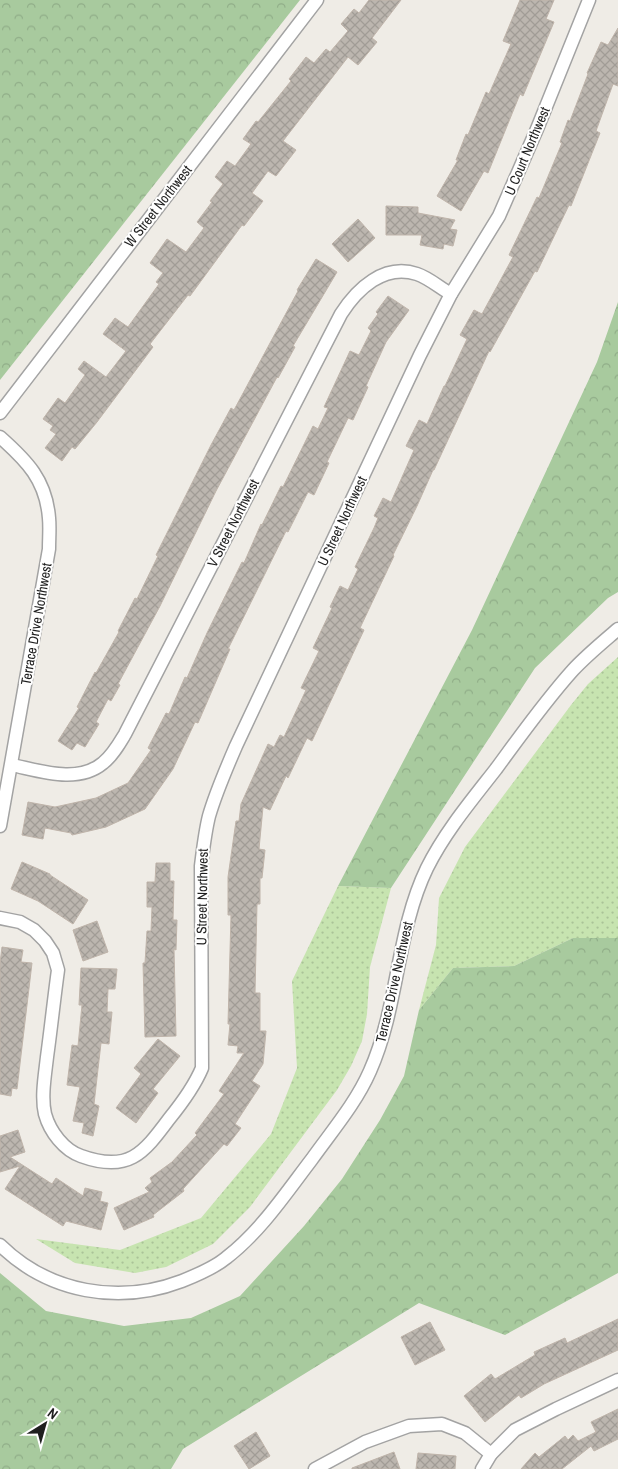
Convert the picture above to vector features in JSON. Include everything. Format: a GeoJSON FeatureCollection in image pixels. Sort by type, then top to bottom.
{"type":"FeatureCollection","features":[{"type":"Feature","properties":{"kind":"street","name":"W Street Northwest"},"geometry":{"type":"LineString","coordinates":[[0,413],[317,0]]}},
{"type":"Feature","properties":{"kind":"street","name":"U Court Northwest"},"geometry":{"type":"LineString","coordinates":[[451,294],[502,208],[537,129],[588,0]]}},
{"type":"Feature","properties":{"kind":"street","name":"V Street Northwest"},"geometry":{"type":"LineString","coordinates":[[12,766],[60,774],[77,774],[91,770],[103,763],[115,750],[125,734],[341,314],[357,292],[369,282],[381,276],[406,272],[418,274],[451,294]]}},
{"type":"Feature","properties":{"kind":"street","name":"U Street Northwest"},"geometry":{"type":"LineString","coordinates":[[0,918],[20,922],[34,930],[53,953],[58,970],[44,1087],[44,1112],[50,1128],[63,1144],[76,1154],[97,1162],[116,1163],[134,1157],[149,1146],[196,1082],[202,1068],[200,1051],[201,866],[209,816],[221,783],[236,746],[420,355],[451,294]]}},
{"type":"Feature","properties":{"kind":"street","name":"Terrace Drive Northwest"},"geometry":{"type":"LineString","coordinates":[[0,437],[21,456],[34,472],[44,491],[49,517],[49,549],[0,826]]}},
{"type":"Feature","properties":{"kind":"street","name":"Terrace Drive Northwest"},"geometry":{"type":"LineString","coordinates":[[0,1245],[26,1266],[53,1281],[81,1289],[107,1293],[143,1292],[195,1276],[224,1260],[242,1244],[261,1224],[290,1187],[346,1113],[362,1088],[378,1052],[385,1029],[411,909],[427,870],[443,840],[554,692],[575,668],[618,629]]}},
{"type":"Feature","properties":{"kind":"street"},"geometry":{"type":"LineString","coordinates":[[482,1469],[491,1454],[515,1430],[618,1380]]}},
{"type":"Feature","properties":{"kind":"street"},"geometry":{"type":"LineString","coordinates":[[315,1469],[366,1442],[409,1426],[442,1424],[465,1433],[491,1454]]}},
{"type":"Feature","properties":{"kind":"green space"},"geometry":{"type":"Polygon","coordinates":[[[0,0],[300,0],[0,380],[0,0]]]}},
{"type":"Feature","properties":{"kind":"green space"},"geometry":{"type":"Polygon","coordinates":[[[618,302],[618,592],[608,598],[535,668],[391,888],[338,886],[472,630],[597,362],[618,302]]]}},
{"type":"Feature","properties":{"kind":"green space"},"geometry":{"type":"Polygon","coordinates":[[[618,657],[618,938],[573,938],[514,966],[453,968],[419,1010],[436,945],[439,898],[465,847],[571,705],[588,684],[618,657]]]}},
{"type":"Feature","properties":{"kind":"green space"},"geometry":{"type":"Polygon","coordinates":[[[338,886],[391,888],[370,967],[367,1014],[362,1041],[351,1066],[337,1090],[250,1207],[213,1244],[166,1267],[135,1273],[75,1263],[36,1239],[120,1250],[201,1218],[271,1134],[297,1068],[292,981],[338,886]]]}},
{"type":"Feature","properties":{"kind":"green space"},"geometry":{"type":"Polygon","coordinates":[[[573,938],[618,938],[618,1273],[505,1335],[419,1303],[183,1449],[171,1469],[0,1469],[0,1273],[46,1311],[124,1326],[191,1318],[240,1296],[304,1226],[342,1179],[380,1120],[404,1076],[419,1010],[453,968],[514,966],[573,938]]]}},
{"type":"Feature","properties":{"kind":"building"},"geometry":{"type":"Polygon","coordinates":[[[369,0],[401,0],[372,38],[377,42],[358,65],[348,57],[283,141],[296,150],[276,176],[268,171],[252,193],[263,201],[244,226],[242,225],[190,296],[188,295],[150,344],[153,347],[97,422],[75,449],[72,447],[62,461],[45,448],[56,434],[50,430],[53,426],[43,419],[58,398],[65,403],[85,375],[78,369],[84,361],[106,377],[126,351],[103,334],[115,318],[128,327],[159,284],[156,282],[163,273],[150,263],[167,239],[186,252],[204,228],[197,222],[223,184],[215,177],[227,161],[235,166],[251,144],[243,139],[291,81],[289,79],[306,57],[314,63],[326,49],[330,52],[348,31],[341,24],[354,9],[359,13],[369,0]]]}},
{"type":"Feature","properties":{"kind":"building"},"geometry":{"type":"Polygon","coordinates":[[[520,0],[554,0],[546,19],[554,22],[523,96],[520,94],[488,173],[484,171],[461,211],[437,196],[458,160],[456,160],[466,134],[468,135],[486,92],[489,94],[511,44],[503,41],[520,0]]]}},
{"type":"Feature","properties":{"kind":"building"},"geometry":{"type":"Polygon","coordinates":[[[618,28],[618,86],[613,84],[596,131],[600,133],[571,206],[569,205],[537,272],[535,271],[489,351],[393,555],[360,628],[364,630],[312,741],[307,738],[270,810],[263,807],[259,849],[265,850],[262,878],[260,878],[260,904],[257,904],[255,993],[260,993],[260,1031],[266,1031],[263,1064],[252,1081],[260,1086],[235,1124],[241,1128],[227,1146],[224,1144],[183,1189],[184,1191],[153,1215],[154,1217],[124,1230],[114,1208],[149,1192],[145,1188],[152,1182],[150,1178],[172,1162],[197,1135],[195,1133],[224,1094],[219,1091],[244,1053],[237,1053],[238,1046],[228,1045],[230,1024],[228,1024],[231,915],[228,915],[228,877],[236,821],[239,821],[241,804],[268,744],[274,747],[280,735],[284,737],[306,690],[301,688],[319,651],[313,648],[332,608],[330,607],[340,586],[348,590],[358,569],[355,567],[378,518],[374,516],[383,498],[391,502],[414,450],[406,446],[419,420],[427,424],[467,339],[460,335],[474,310],[482,314],[513,257],[509,255],[537,197],[539,198],[562,143],[560,142],[568,120],[570,121],[587,73],[601,42],[608,45],[618,28]]]}},
{"type":"Feature","properties":{"kind":"building"},"geometry":{"type":"Polygon","coordinates":[[[386,206],[418,207],[418,213],[455,220],[450,229],[457,230],[453,246],[444,244],[443,249],[420,245],[422,235],[386,235],[386,206]]]}},
{"type":"Feature","properties":{"kind":"building"},"geometry":{"type":"Polygon","coordinates":[[[358,219],[375,238],[348,262],[332,244],[358,219]]]}},
{"type":"Feature","properties":{"kind":"building"},"geometry":{"type":"Polygon","coordinates":[[[316,259],[337,272],[293,346],[295,347],[216,491],[160,606],[118,684],[120,685],[111,701],[108,699],[96,722],[99,724],[85,747],[77,743],[72,750],[58,741],[79,708],[77,707],[95,672],[119,632],[135,598],[137,599],[158,556],[156,555],[211,445],[231,408],[234,410],[297,290],[316,259]]]}},
{"type":"Feature","properties":{"kind":"building"},"geometry":{"type":"Polygon","coordinates":[[[388,296],[409,310],[386,342],[353,420],[348,418],[314,495],[308,492],[288,532],[286,531],[228,649],[230,649],[198,723],[195,722],[173,769],[145,809],[106,827],[72,835],[71,833],[45,828],[43,839],[22,835],[28,802],[55,807],[96,798],[128,783],[151,750],[148,748],[166,713],[169,714],[185,677],[187,678],[242,562],[244,563],[261,524],[281,486],[283,487],[313,426],[318,429],[328,408],[324,407],[350,351],[359,355],[371,331],[368,328],[378,314],[376,312],[388,296]]]}},
{"type":"Feature","properties":{"kind":"building"},"geometry":{"type":"Polygon","coordinates":[[[22,862],[50,874],[88,900],[73,924],[38,901],[11,889],[22,862]]]}},
{"type":"Feature","properties":{"kind":"building"},"geometry":{"type":"Polygon","coordinates":[[[156,863],[170,863],[170,881],[174,881],[173,920],[177,920],[176,950],[174,949],[176,1036],[145,1037],[143,963],[145,963],[147,931],[151,931],[152,907],[147,907],[147,882],[155,882],[156,863]]]}},
{"type":"Feature","properties":{"kind":"building"},"geometry":{"type":"Polygon","coordinates":[[[97,921],[108,952],[83,961],[73,930],[97,921]]]}},
{"type":"Feature","properties":{"kind":"building"},"geometry":{"type":"Polygon","coordinates":[[[2,947],[23,950],[21,962],[32,963],[17,1089],[12,1088],[11,1096],[0,1094],[0,963],[2,947]]]}},
{"type":"Feature","properties":{"kind":"building"},"geometry":{"type":"Polygon","coordinates":[[[81,968],[117,969],[115,989],[108,989],[107,1012],[112,1012],[109,1044],[101,1043],[94,1104],[99,1106],[93,1136],[82,1133],[84,1123],[73,1121],[80,1087],[67,1085],[72,1045],[78,1046],[82,1005],[79,1005],[81,968]]]}},
{"type":"Feature","properties":{"kind":"building"},"geometry":{"type":"Polygon","coordinates":[[[158,1039],[180,1056],[153,1089],[158,1093],[136,1123],[116,1108],[141,1074],[134,1068],[158,1039]]]}},
{"type":"Feature","properties":{"kind":"building"},"geometry":{"type":"Polygon","coordinates":[[[18,1130],[25,1152],[10,1157],[52,1184],[56,1178],[83,1196],[85,1188],[102,1192],[100,1201],[108,1203],[101,1230],[66,1221],[63,1226],[5,1189],[20,1166],[0,1172],[0,1136],[18,1130]]]}},
{"type":"Feature","properties":{"kind":"building"},"geometry":{"type":"Polygon","coordinates":[[[618,1319],[618,1350],[544,1384],[521,1398],[519,1395],[485,1422],[464,1396],[491,1374],[495,1379],[535,1355],[534,1352],[565,1338],[567,1343],[618,1319]]]}},
{"type":"Feature","properties":{"kind":"building"},"geometry":{"type":"Polygon","coordinates":[[[430,1322],[445,1350],[415,1365],[401,1337],[430,1322]]]}},
{"type":"Feature","properties":{"kind":"building"},"geometry":{"type":"Polygon","coordinates":[[[618,1409],[618,1439],[594,1451],[591,1446],[562,1469],[521,1469],[535,1453],[539,1457],[565,1436],[568,1440],[573,1435],[578,1441],[596,1432],[591,1422],[618,1409]]]}},
{"type":"Feature","properties":{"kind":"building"},"geometry":{"type":"Polygon","coordinates":[[[256,1432],[270,1456],[249,1469],[234,1446],[256,1432]]]}},
{"type":"Feature","properties":{"kind":"building"},"geometry":{"type":"Polygon","coordinates":[[[394,1452],[400,1469],[352,1469],[352,1468],[394,1452]]]}},
{"type":"Feature","properties":{"kind":"building"},"geometry":{"type":"Polygon","coordinates":[[[418,1453],[456,1456],[455,1469],[416,1469],[418,1453]]]}}]}
